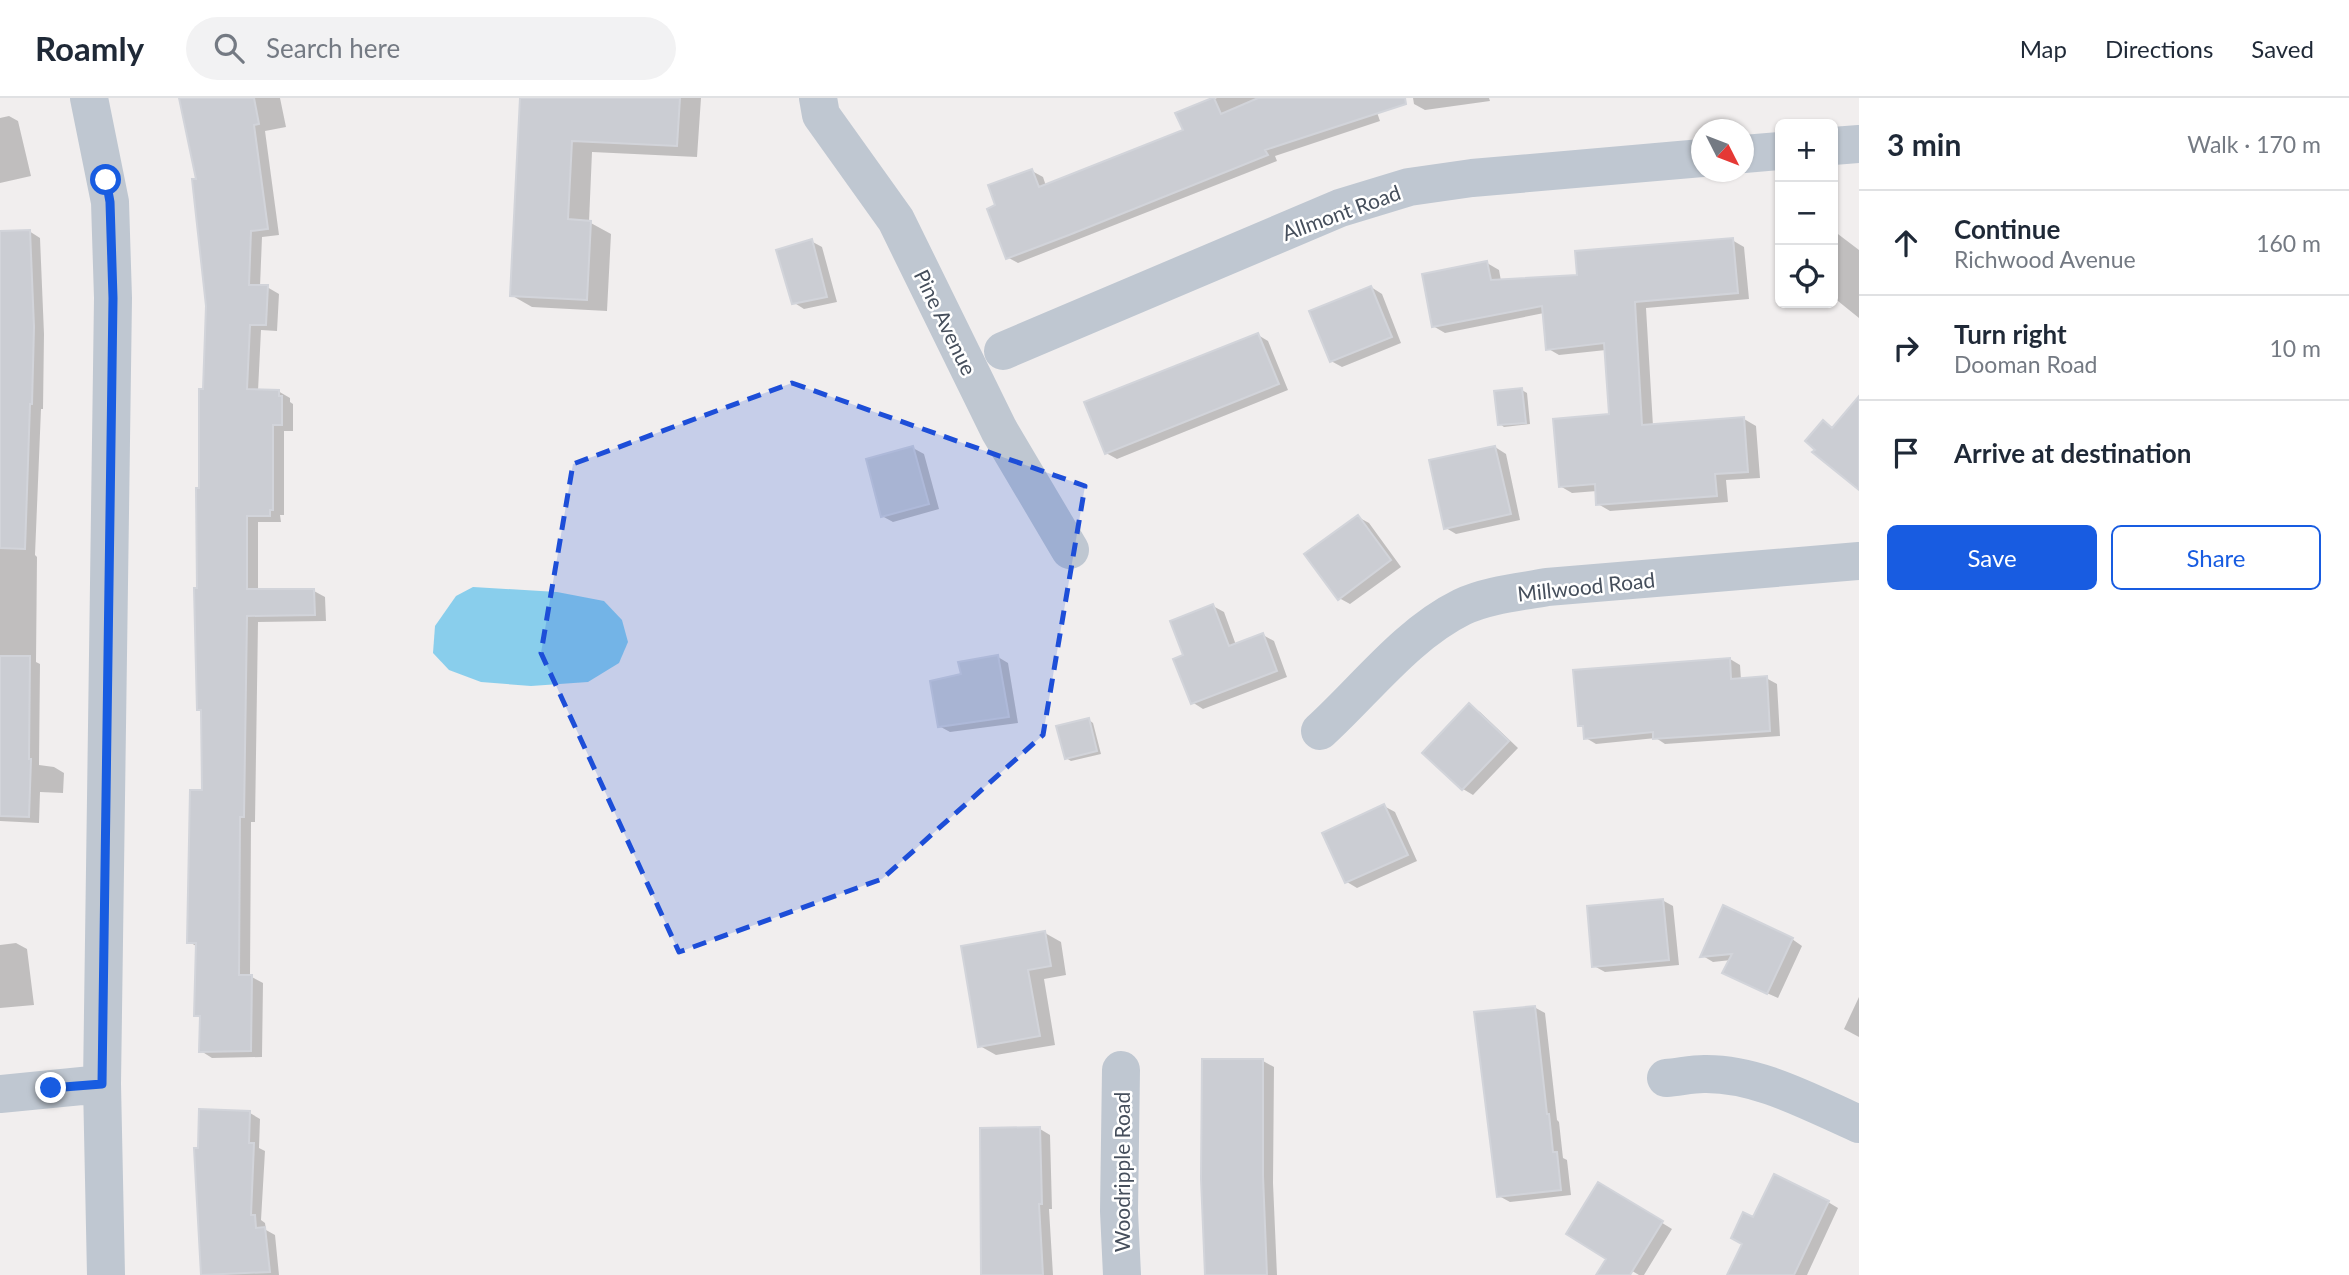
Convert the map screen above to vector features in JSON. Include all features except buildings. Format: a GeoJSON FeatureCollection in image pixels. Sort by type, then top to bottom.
{"type":"FeatureCollection","features":[{"type":"Feature","properties":{"kind":"street"},"geometry":{"type":"LineString","coordinates":[[89,98],[110,202],[113,298],[102,1084],[106,1275]]}},
{"type":"Feature","properties":{"kind":"street","name":"Pine Avenue"},"geometry":{"type":"LineString","coordinates":[[818,98],[821,114],[896,220],[999,430],[1070,550]]}},
{"type":"Feature","properties":{"kind":"street"},"geometry":{"type":"LineString","coordinates":[[1838,146],[1859,144]]}},
{"type":"Feature","properties":{"kind":"street"},"geometry":{"type":"LineString","coordinates":[[1754,153],[1775,151]]}},
{"type":"Feature","properties":{"kind":"street","name":"Allmont Road"},"geometry":{"type":"LineString","coordinates":[[1003,351],[1340,208],[1409,187],[1472,178],[1691,159]]}},
{"type":"Feature","properties":{"kind":"street","name":"Millwood Road"},"geometry":{"type":"LineString","coordinates":[[1320,731],[1422,631],[1464,606],[1505,594],[1547,587],[1859,561]]}},
{"type":"Feature","properties":{"kind":"street","name":"Woodripple Road"},"geometry":{"type":"LineString","coordinates":[[1121,1070],[1119,1211],[1122,1275]]}},
{"type":"Feature","properties":{"kind":"street"},"geometry":{"type":"LineString","coordinates":[[1666,1078],[1705,1074],[1743,1079],[1787,1093],[1859,1124]]}},
{"type":"Feature","properties":{"kind":"street"},"geometry":{"type":"LineString","coordinates":[[0,1094],[102,1084]]}},
{"type":"Feature","properties":{"kind":"highlighted area"},"geometry":{"type":"Polygon","coordinates":[[[792,383],[1085,486],[1043,735],[882,879],[679,952],[541,653],[573,464],[792,383]]]}},
{"type":"Feature","properties":{"kind":"water"},"geometry":{"type":"Polygon","coordinates":[[[473,587],[557,592],[604,601],[622,620],[628,642],[619,663],[588,682],[531,686],[481,682],[449,670],[433,653],[435,626],[456,596],[473,587]]]}},
{"type":"Feature","properties":{"kind":"route"},"geometry":{"type":"LineString","coordinates":[[51,1088],[102,1084],[113,298],[110,202],[106,180]]}}]}
